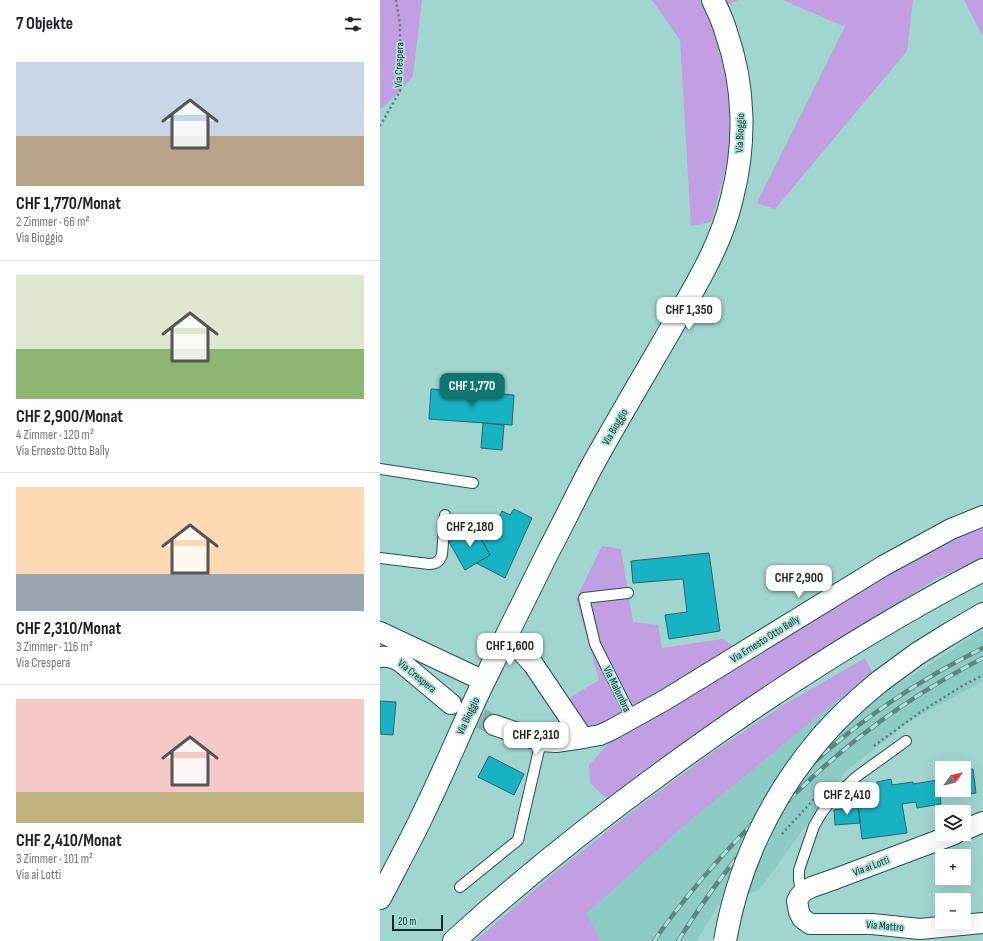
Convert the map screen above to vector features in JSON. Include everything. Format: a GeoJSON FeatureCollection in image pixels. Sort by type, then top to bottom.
{"type":"FeatureCollection","features":[{"type":"Feature","properties":{"kind":"main road","name":"Via Bioggio"},"geometry":{"type":"LineString","coordinates":[[380,898],[426,808],[505,638],[592,466],[703,271],[725,223],[732,202],[737,179],[742,129],[741,104],[734,58],[726,32],[713,0]]}},
{"type":"Feature","properties":{"kind":"main road"},"geometry":{"type":"LineString","coordinates":[[454,941],[549,859],[701,744],[756,706],[881,626],[983,570]]}},
{"type":"Feature","properties":{"kind":"main road"},"geometry":{"type":"LineString","coordinates":[[725,941],[738,887],[764,822],[780,794],[814,745],[851,707],[879,682],[917,654],[983,614]]}},
{"type":"Feature","properties":{"kind":"main road","name":"Via Bioggio"},"geometry":{"type":"LineString","coordinates":[[380,911],[410,841]]}},
{"type":"Feature","properties":{"kind":"street","name":"Via Ernesto Otto Bally"},"geometry":{"type":"LineString","coordinates":[[632,718],[666,700],[882,566],[951,529],[983,516]]}},
{"type":"Feature","properties":{"kind":"street"},"geometry":{"type":"LineString","coordinates":[[380,632],[484,681]]}},
{"type":"Feature","properties":{"kind":"street"},"geometry":{"type":"LineString","coordinates":[[494,725],[541,741],[556,742],[583,738],[533,664],[515,645],[505,638]]}},
{"type":"Feature","properties":{"kind":"street","name":"Via Crespera"},"geometry":{"type":"LineString","coordinates":[[380,657],[390,657],[396,659],[451,704]]}},
{"type":"Feature","properties":{"kind":"street","name":"Via Malombra"},"geometry":{"type":"LineString","coordinates":[[583,738],[612,730],[632,718]]}},
{"type":"Feature","properties":{"kind":"street"},"geometry":{"type":"LineString","coordinates":[[971,827],[983,822]]}},
{"type":"Feature","properties":{"kind":"street","name":"Via ai Lotti"},"geometry":{"type":"LineString","coordinates":[[801,899],[812,887],[936,841]]}},
{"type":"Feature","properties":{"kind":"street","name":"Via Mattro"},"geometry":{"type":"LineString","coordinates":[[801,899],[799,912],[802,918],[810,924],[872,924],[920,929],[983,923]]}},
{"type":"Feature","properties":{"kind":"lane"},"geometry":{"type":"LineString","coordinates":[[380,469],[472,483]]}},
{"type":"Feature","properties":{"kind":"lane"},"geometry":{"type":"LineString","coordinates":[[380,558],[434,564],[440,560],[442,555],[445,515]]}},
{"type":"Feature","properties":{"kind":"lane","name":"Via Malombra"},"geometry":{"type":"LineString","coordinates":[[628,593],[584,598],[595,644],[632,718]]}},
{"type":"Feature","properties":{"kind":"lane"},"geometry":{"type":"LineString","coordinates":[[460,887],[518,840],[541,741]]}},
{"type":"Feature","properties":{"kind":"lane"},"geometry":{"type":"LineString","coordinates":[[801,899],[799,870],[814,826],[821,814],[829,803],[856,777],[906,741]]}},
{"type":"Feature","properties":{"kind":"path","name":"Via Crespera"},"geometry":{"type":"LineString","coordinates":[[380,126],[400,91],[400,25],[396,0]]}},
{"type":"Feature","properties":{"kind":"shaded area"},"geometry":{"type":"Polygon","coordinates":[[[380,0],[422,0],[413,76],[380,110],[380,0]]]}},
{"type":"Feature","properties":{"kind":"shaded area"},"geometry":{"type":"Polygon","coordinates":[[[652,0],[739,0],[709,12],[729,81],[729,157],[711,222],[691,226],[680,40],[652,0]]]}},
{"type":"Feature","properties":{"kind":"shaded area"},"geometry":{"type":"Polygon","coordinates":[[[783,0],[913,0],[907,51],[775,209],[757,203],[845,27],[783,0]]]}},
{"type":"Feature","properties":{"kind":"shaded area"},"geometry":{"type":"Polygon","coordinates":[[[964,0],[983,0],[983,37],[964,0]]]}},
{"type":"Feature","properties":{"kind":"shaded area"},"geometry":{"type":"Polygon","coordinates":[[[983,514],[983,558],[937,578],[722,715],[607,799],[590,783],[589,765],[631,719],[585,726],[568,699],[599,680],[576,599],[602,546],[621,549],[633,622],[658,625],[662,648],[722,639],[743,651],[983,514]]]}},
{"type":"Feature","properties":{"kind":"shaded area"},"geometry":{"type":"Polygon","coordinates":[[[983,630],[983,681],[910,721],[846,771],[759,890],[718,905],[697,941],[601,941],[585,914],[679,830],[872,672],[888,691],[983,630]]]}},
{"type":"Feature","properties":{"kind":"shaded area"},"geometry":{"type":"Polygon","coordinates":[[[865,658],[872,672],[679,830],[586,914],[601,941],[475,941],[546,880],[625,817],[706,757],[782,706],[865,658]]]}},
{"type":"Feature","properties":{"kind":"building"},"geometry":{"type":"Polygon","coordinates":[[[431,389],[514,395],[512,425],[429,419],[431,389]]]}},
{"type":"Feature","properties":{"kind":"building"},"geometry":{"type":"Polygon","coordinates":[[[483,423],[504,425],[502,450],[481,448],[483,423]]]}},
{"type":"Feature","properties":{"kind":"building"},"geometry":{"type":"Polygon","coordinates":[[[514,509],[532,518],[505,578],[476,563],[490,555],[479,536],[487,520],[496,524],[502,511],[510,515],[514,509]]]}},
{"type":"Feature","properties":{"kind":"building"},"geometry":{"type":"Polygon","coordinates":[[[474,527],[490,555],[465,570],[449,542],[474,527]]]}},
{"type":"Feature","properties":{"kind":"building"},"geometry":{"type":"Polygon","coordinates":[[[709,553],[720,631],[669,639],[665,615],[687,612],[683,579],[633,583],[631,561],[709,553]]]}},
{"type":"Feature","properties":{"kind":"building"},"geometry":{"type":"Polygon","coordinates":[[[380,701],[396,702],[393,735],[380,734],[380,701]]]}},
{"type":"Feature","properties":{"kind":"building"},"geometry":{"type":"Polygon","coordinates":[[[489,756],[524,774],[514,795],[478,777],[489,756]]]}},
{"type":"Feature","properties":{"kind":"building"},"geometry":{"type":"Polygon","coordinates":[[[971,769],[973,769],[976,793],[971,794],[971,769]]]}},
{"type":"Feature","properties":{"kind":"building"},"geometry":{"type":"Polygon","coordinates":[[[891,779],[892,785],[913,782],[913,784],[935,780],[935,797],[940,797],[941,804],[917,808],[916,802],[902,804],[907,833],[862,839],[858,804],[874,803],[873,790],[877,789],[877,782],[891,779]]]}},
{"type":"Feature","properties":{"kind":"building"},"geometry":{"type":"Polygon","coordinates":[[[858,807],[860,823],[835,825],[834,810],[858,807]]]}},
{"type":"Feature","properties":{"kind":"tunnel"},"geometry":{"type":"LineString","coordinates":[[454,705],[494,725]]}},
{"type":"Feature","properties":{"kind":"railway"},"geometry":{"type":"LineString","coordinates":[[654,941],[677,910],[714,866],[788,786],[803,772],[851,731],[893,700],[937,673],[983,648]]}},
{"type":"Feature","properties":{"kind":"railway"},"geometry":{"type":"LineString","coordinates":[[678,941],[702,904],[728,869],[783,806],[813,777],[877,724],[911,700],[946,678],[983,658]]}}]}
